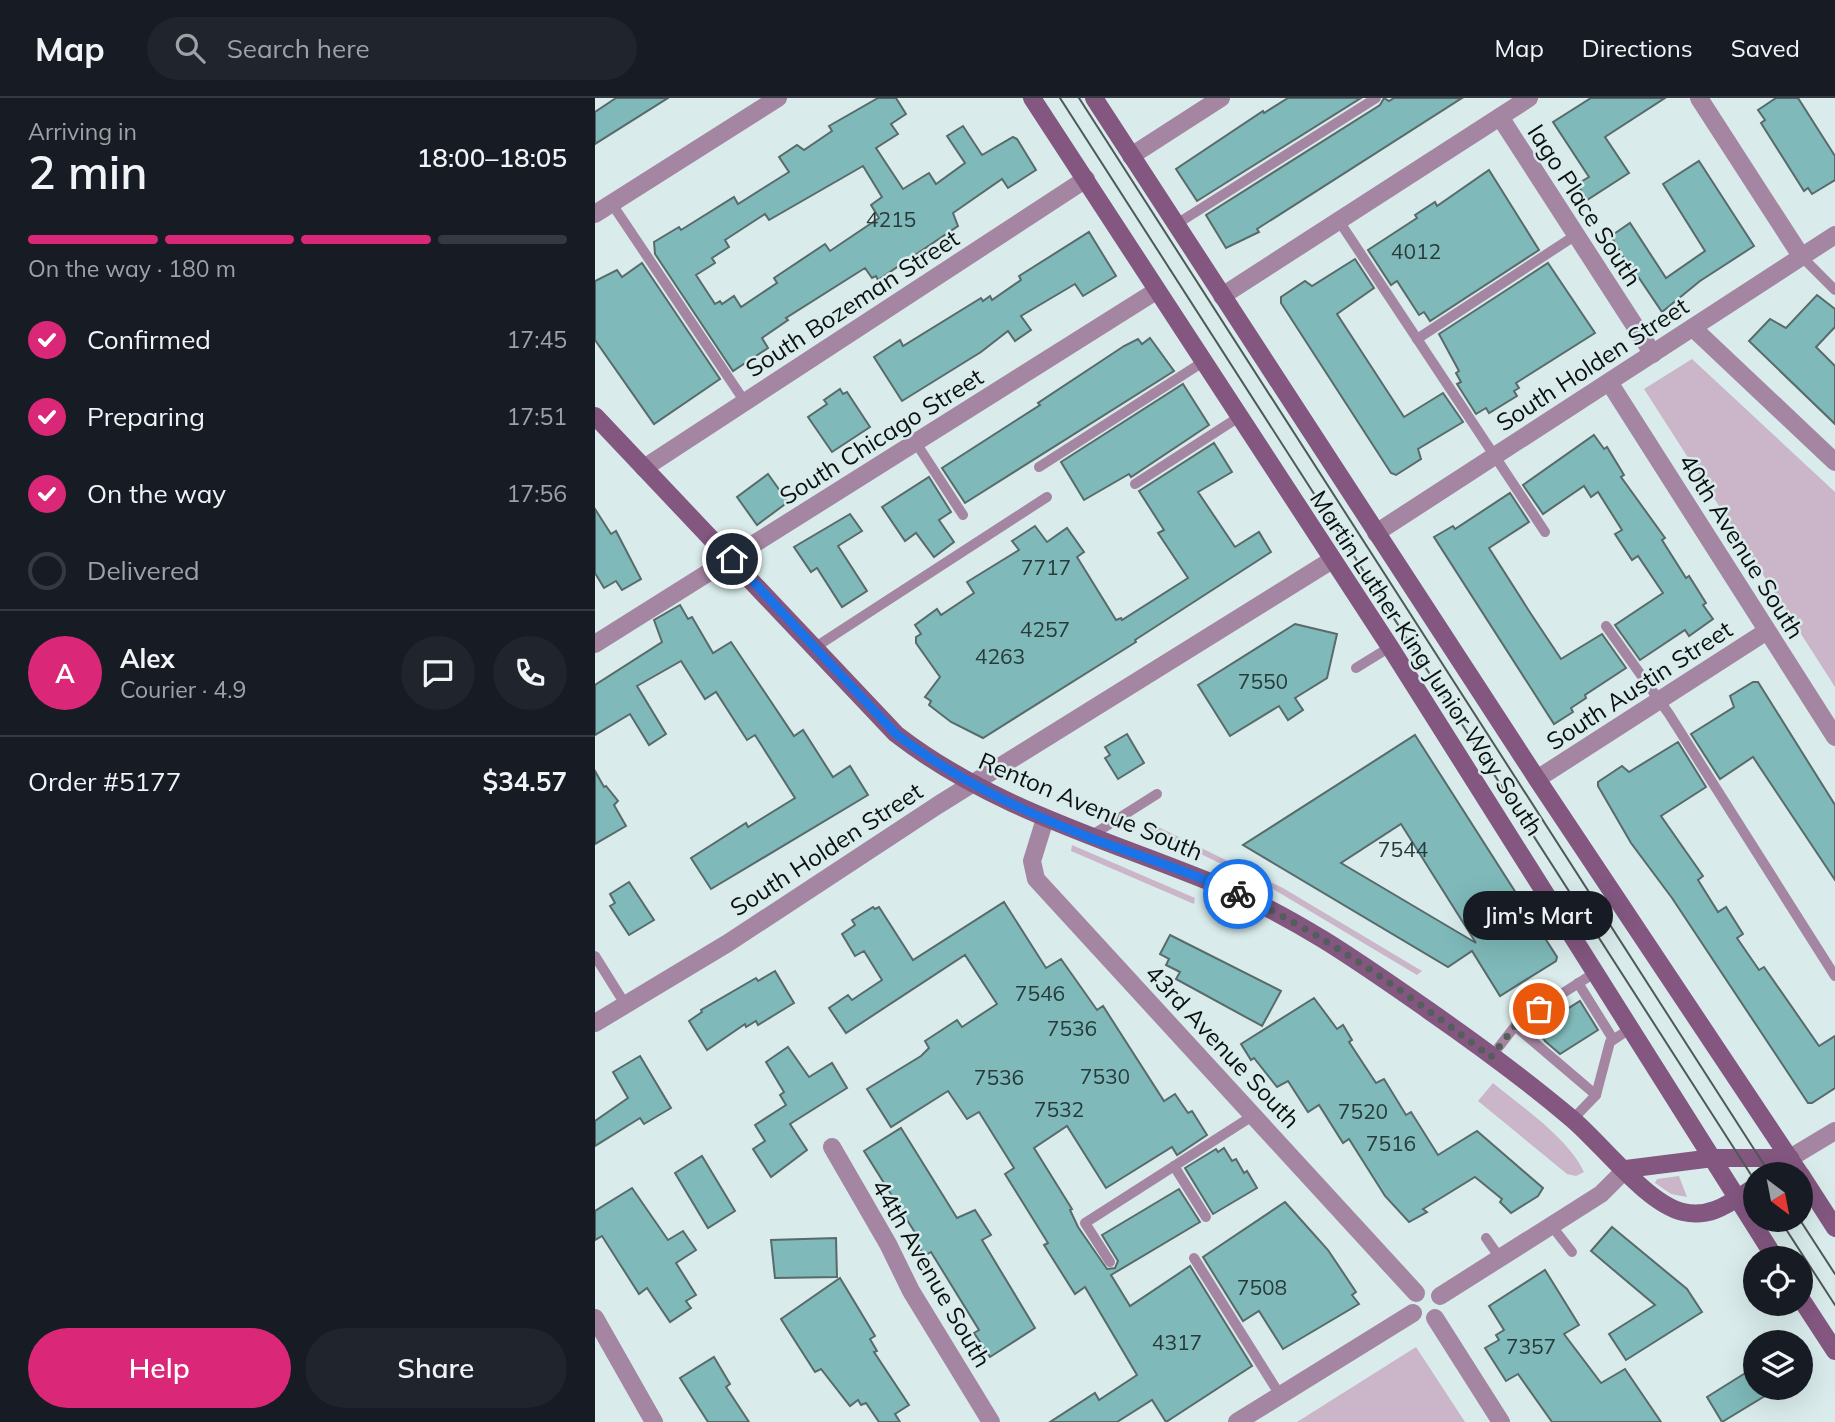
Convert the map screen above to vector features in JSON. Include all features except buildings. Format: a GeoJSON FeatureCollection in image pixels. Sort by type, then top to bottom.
{"type":"FeatureCollection","features":[{"type":"Feature","properties":{"kind":"main road","name":"Martin Luther King Junior Way South"},"geometry":{"type":"LineString","coordinates":[[1032,98],[1390,648],[1767,1246]]}},
{"type":"Feature","properties":{"kind":"main road","name":"Martin Luther King Junior Way South"},"geometry":{"type":"LineString","coordinates":[[1094,98],[1537,779],[1792,1162]]}},
{"type":"Feature","properties":{"kind":"main road","name":"Renton Avenue South"},"geometry":{"type":"LineString","coordinates":[[595,416],[896,734],[927,758],[972,785],[1045,819],[1221,886],[1278,913],[1346,952],[1573,1119],[1652,1197],[1670,1209],[1686,1213],[1711,1213],[1743,1194]]}},
{"type":"Feature","properties":{"kind":"main road"},"geometry":{"type":"LineString","coordinates":[[1626,1169],[1713,1158],[1790,1158]]}},
{"type":"Feature","properties":{"kind":"main road"},"geometry":{"type":"LineString","coordinates":[[1786,1162],[1790,1158]]}},
{"type":"Feature","properties":{"kind":"main road","name":"Martin Luther King Junior Way South"},"geometry":{"type":"LineString","coordinates":[[1813,1195],[1835,1228]]}},
{"type":"Feature","properties":{"kind":"main road"},"geometry":{"type":"LineString","coordinates":[[1812,1316],[1835,1351]]}},
{"type":"Feature","properties":{"kind":"street"},"geometry":{"type":"LineString","coordinates":[[595,214],[778,98]]}},
{"type":"Feature","properties":{"kind":"street"},"geometry":{"type":"LineString","coordinates":[[1131,156],[1221,98]]}},
{"type":"Feature","properties":{"kind":"street"},"geometry":{"type":"LineString","coordinates":[[1222,296],[1529,98]]}},
{"type":"Feature","properties":{"kind":"street"},"geometry":{"type":"LineString","coordinates":[[1699,98],[1801,256]]}},
{"type":"Feature","properties":{"kind":"street","name":"Iago Place South"},"geometry":{"type":"LineString","coordinates":[[1500,117],[1653,354]]}},
{"type":"Feature","properties":{"kind":"street","name":"South Bozeman Street"},"geometry":{"type":"LineString","coordinates":[[644,468],[1086,179]]}},
{"type":"Feature","properties":{"kind":"street","name":"South Holden Street"},"geometry":{"type":"LineString","coordinates":[[1376,533],[1835,235]]}},
{"type":"Feature","properties":{"kind":"street","name":"South Chicago Street"},"geometry":{"type":"LineString","coordinates":[[595,644],[1156,291]]}},
{"type":"Feature","properties":{"kind":"street"},"geometry":{"type":"LineString","coordinates":[[1693,328],[1835,462]]}},
{"type":"Feature","properties":{"kind":"street","name":"40th Avenue South"},"geometry":{"type":"LineString","coordinates":[[1609,382],[1835,737]]}},
{"type":"Feature","properties":{"kind":"street","name":"South Holden Street"},"geometry":{"type":"LineString","coordinates":[[595,1023],[728,943],[972,785],[1332,560]]}},
{"type":"Feature","properties":{"kind":"street","name":"South Austin Street"},"geometry":{"type":"LineString","coordinates":[[1537,779],[1767,631]]}},
{"type":"Feature","properties":{"kind":"street","name":"43rd Avenue South"},"geometry":{"type":"LineString","coordinates":[[1045,819],[1032,861],[1036,879],[1416,1293]]}},
{"type":"Feature","properties":{"kind":"street"},"geometry":{"type":"LineString","coordinates":[[1790,1158],[1835,1130]]}},
{"type":"Feature","properties":{"kind":"street","name":"44th Avenue South"},"geometry":{"type":"LineString","coordinates":[[832,1147],[888,1244],[911,1292],[991,1422]]}},
{"type":"Feature","properties":{"kind":"street"},"geometry":{"type":"LineString","coordinates":[[1440,1296],[1601,1194],[1626,1169]]}},
{"type":"Feature","properties":{"kind":"street"},"geometry":{"type":"LineString","coordinates":[[1430,1289],[1440,1296],[1442,1308],[1435,1318],[1423,1320],[1413,1313],[1411,1301],[1416,1293],[1430,1289]]}},
{"type":"Feature","properties":{"kind":"street"},"geometry":{"type":"LineString","coordinates":[[1237,1422],[1413,1313]]}},
{"type":"Feature","properties":{"kind":"street"},"geometry":{"type":"LineString","coordinates":[[595,1318],[654,1422]]}},
{"type":"Feature","properties":{"kind":"street"},"geometry":{"type":"LineString","coordinates":[[1435,1318],[1501,1422]]}},
{"type":"Feature","properties":{"kind":"lane"},"geometry":{"type":"LineString","coordinates":[[1175,225],[1376,98]]}},
{"type":"Feature","properties":{"kind":"lane"},"geometry":{"type":"LineString","coordinates":[[612,204],[745,402]]}},
{"type":"Feature","properties":{"kind":"lane"},"geometry":{"type":"LineString","coordinates":[[1339,221],[1545,532]]}},
{"type":"Feature","properties":{"kind":"lane"},"geometry":{"type":"LineString","coordinates":[[1417,339],[1576,235]]}},
{"type":"Feature","properties":{"kind":"lane"},"geometry":{"type":"LineString","coordinates":[[1801,256],[1835,290]]}},
{"type":"Feature","properties":{"kind":"lane"},"geometry":{"type":"LineString","coordinates":[[1039,467],[1203,362]]}},
{"type":"Feature","properties":{"kind":"lane"},"geometry":{"type":"LineString","coordinates":[[1135,484],[1239,417]]}},
{"type":"Feature","properties":{"kind":"lane"},"geometry":{"type":"LineString","coordinates":[[916,443],[963,514]]}},
{"type":"Feature","properties":{"kind":"lane"},"geometry":{"type":"LineString","coordinates":[[814,648],[1047,497]]}},
{"type":"Feature","properties":{"kind":"lane"},"geometry":{"type":"LineString","coordinates":[[1607,626],[1660,702],[1835,976]]}},
{"type":"Feature","properties":{"kind":"lane"},"geometry":{"type":"LineString","coordinates":[[1356,668],[1390,648]]}},
{"type":"Feature","properties":{"kind":"lane"},"geometry":{"type":"LineString","coordinates":[[1089,837],[1157,794]]}},
{"type":"Feature","properties":{"kind":"lane"},"geometry":{"type":"LineString","coordinates":[[595,956],[625,1004]]}},
{"type":"Feature","properties":{"kind":"lane"},"geometry":{"type":"LineString","coordinates":[[1491,1057],[1515,1026],[1596,972]]}},
{"type":"Feature","properties":{"kind":"lane"},"geometry":{"type":"LineString","coordinates":[[1578,984],[1613,1039]]}},
{"type":"Feature","properties":{"kind":"lane"},"geometry":{"type":"LineString","coordinates":[[1515,1026],[1596,1095]]}},
{"type":"Feature","properties":{"kind":"lane"},"geometry":{"type":"LineString","coordinates":[[1573,1119],[1596,1095],[1610,1042],[1631,1028]]}},
{"type":"Feature","properties":{"kind":"lane"},"geometry":{"type":"LineString","coordinates":[[1110,1262],[1085,1223],[1254,1115]]}},
{"type":"Feature","properties":{"kind":"lane"},"geometry":{"type":"LineString","coordinates":[[1174,1166],[1206,1217]]}},
{"type":"Feature","properties":{"kind":"lane"},"geometry":{"type":"LineString","coordinates":[[1551,1225],[1572,1252]]}},
{"type":"Feature","properties":{"kind":"lane"},"geometry":{"type":"LineString","coordinates":[[1486,1238],[1500,1258]]}},
{"type":"Feature","properties":{"kind":"lane"},"geometry":{"type":"LineString","coordinates":[[1194,1258],[1280,1395]]}},
{"type":"Feature","properties":{"kind":"shaded area"},"geometry":{"type":"Polygon","coordinates":[[[1692,359],[1835,492],[1835,687],[1644,389],[1692,359]]]}},
{"type":"Feature","properties":{"kind":"shaded area"},"geometry":{"type":"Polygon","coordinates":[[[1148,822],[1283,888],[1422,971],[1417,975],[1273,889],[1147,828],[1148,822]]]}},
{"type":"Feature","properties":{"kind":"shaded area"},"geometry":{"type":"Polygon","coordinates":[[[1072,845],[1195,898],[1194,904],[1071,851],[1072,845]]]}},
{"type":"Feature","properties":{"kind":"shaded area"},"geometry":{"type":"Polygon","coordinates":[[[1493,1083],[1556,1135],[1584,1172],[1576,1176],[1567,1174],[1478,1101],[1493,1083]]]}},
{"type":"Feature","properties":{"kind":"shaded area"},"geometry":{"type":"Polygon","coordinates":[[[1679,1176],[1687,1197],[1671,1194],[1655,1183],[1657,1179],[1679,1176]]]}},
{"type":"Feature","properties":{"kind":"shaded area"},"geometry":{"type":"Polygon","coordinates":[[[1416,1347],[1465,1422],[1297,1422],[1416,1347]]]}},
{"type":"Feature","properties":{"kind":"tram line"},"geometry":{"type":"LineString","coordinates":[[1060,98],[1743,1162]]}},
{"type":"Feature","properties":{"kind":"tram line"},"geometry":{"type":"LineString","coordinates":[[1079,98],[1762,1162]]}},
{"type":"Feature","properties":{"kind":"tram line"},"geometry":{"type":"LineString","coordinates":[[1788,1232],[1835,1305]]}},
{"type":"Feature","properties":{"kind":"tram line"},"geometry":{"type":"LineString","coordinates":[[1808,1232],[1835,1274]]}},
{"type":"Feature","properties":{"kind":"way so far"},"geometry":{"type":"LineString","coordinates":[[1238,894],[1278,913],[1346,952],[1491,1057],[1519,1021],[1539,1009]]}},
{"type":"Feature","properties":{"kind":"place","name":"Jim's Mart"},"geometry":{"type":"Point","coordinates":[1539,1009]}},
{"type":"Feature","properties":{"kind":"route"},"geometry":{"type":"LineString","coordinates":[[732,559],[896,734],[927,758],[972,785],[1045,819],[1238,894]]}}]}
